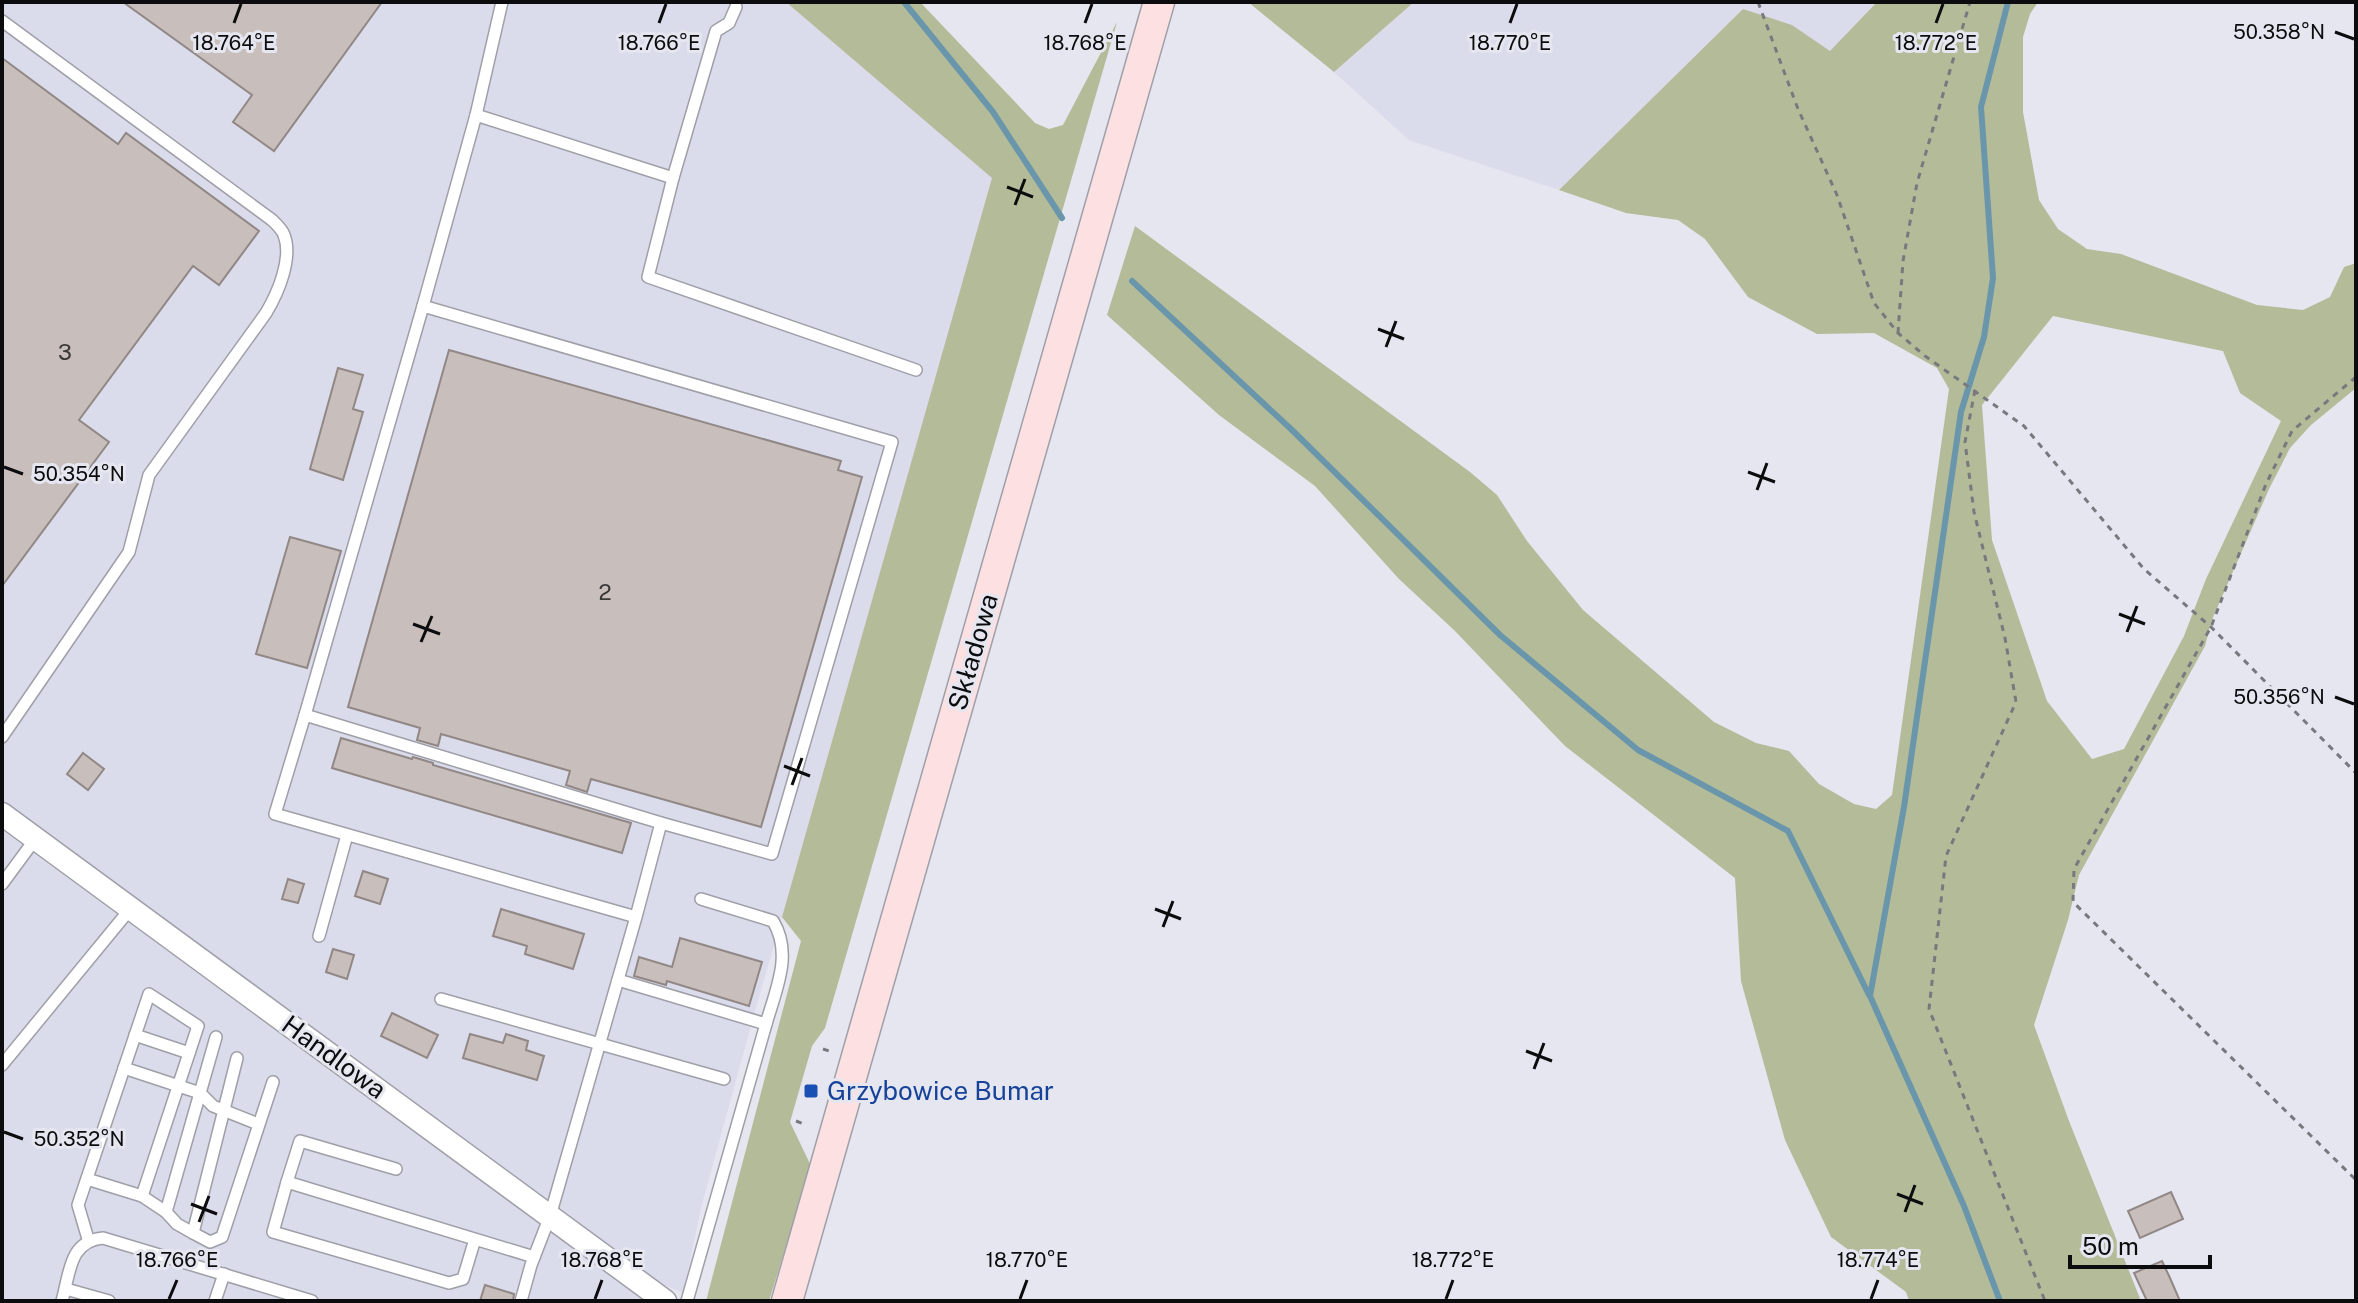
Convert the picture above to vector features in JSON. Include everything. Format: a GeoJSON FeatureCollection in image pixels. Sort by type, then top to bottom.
{"type":"FeatureCollection","features":[{"type":"Feature","properties":{"kind":"main road","name":"Składowa"},"geometry":{"type":"LineString","coordinates":[[787,1301],[1159,2]]}},
{"type":"Feature","properties":{"kind":"street","name":"Handlowa"},"geometry":{"type":"LineString","coordinates":[[2,814],[665,1301]]}},
{"type":"Feature","properties":{"kind":"lane"},"geometry":{"type":"LineString","coordinates":[[502,2],[476,115],[423,306],[275,814],[636,917]]}},
{"type":"Feature","properties":{"kind":"lane"},"geometry":{"type":"LineString","coordinates":[[736,7],[729,23],[716,31],[648,277],[916,370]]}},
{"type":"Feature","properties":{"kind":"lane"},"geometry":{"type":"LineString","coordinates":[[2,21],[272,220],[283,233],[286,248],[276,296],[266,313],[149,475],[129,552],[2,737]]}},
{"type":"Feature","properties":{"kind":"lane"},"geometry":{"type":"LineString","coordinates":[[476,115],[673,178]]}},
{"type":"Feature","properties":{"kind":"lane"},"geometry":{"type":"LineString","coordinates":[[305,715],[772,854],[892,442],[423,306]]}},
{"type":"Feature","properties":{"kind":"lane"},"geometry":{"type":"LineString","coordinates":[[521,1301],[550,1216],[661,823]]}},
{"type":"Feature","properties":{"kind":"lane"},"geometry":{"type":"LineString","coordinates":[[319,936],[347,835]]}},
{"type":"Feature","properties":{"kind":"lane"},"geometry":{"type":"LineString","coordinates":[[2,884],[36,838]]}},
{"type":"Feature","properties":{"kind":"lane"},"geometry":{"type":"LineString","coordinates":[[687,1301],[784,960],[782,936],[773,921],[701,899]]}},
{"type":"Feature","properties":{"kind":"lane"},"geometry":{"type":"LineString","coordinates":[[2,1065],[131,908]]}},
{"type":"Feature","properties":{"kind":"lane"},"geometry":{"type":"LineString","coordinates":[[618,980],[766,1024]]}},
{"type":"Feature","properties":{"kind":"lane"},"geometry":{"type":"LineString","coordinates":[[88,1239],[78,1205],[149,994],[198,1026],[142,1196]]}},
{"type":"Feature","properties":{"kind":"lane"},"geometry":{"type":"LineString","coordinates":[[441,999],[724,1079]]}},
{"type":"Feature","properties":{"kind":"lane"},"geometry":{"type":"LineString","coordinates":[[135,1035],[189,1053]]}},
{"type":"Feature","properties":{"kind":"lane"},"geometry":{"type":"LineString","coordinates":[[166,1212],[216,1037]]}},
{"type":"Feature","properties":{"kind":"lane"},"geometry":{"type":"LineString","coordinates":[[193,1233],[237,1058]]}},
{"type":"Feature","properties":{"kind":"lane"},"geometry":{"type":"LineString","coordinates":[[124,1068],[179,1084],[200,1093],[213,1106],[258,1124]]}},
{"type":"Feature","properties":{"kind":"lane"},"geometry":{"type":"LineString","coordinates":[[87,1179],[142,1196],[166,1212],[177,1224],[210,1242],[222,1237],[273,1082]]}},
{"type":"Feature","properties":{"kind":"lane"},"geometry":{"type":"LineString","coordinates":[[396,1169],[300,1141],[273,1232],[449,1283],[463,1279],[475,1239]]}},
{"type":"Feature","properties":{"kind":"lane"},"geometry":{"type":"LineString","coordinates":[[287,1182],[534,1257]]}},
{"type":"Feature","properties":{"kind":"lane"},"geometry":{"type":"LineString","coordinates":[[109,1301],[64,1295],[78,1248],[88,1239],[103,1238],[312,1301]]}},
{"type":"Feature","properties":{"kind":"lane"},"geometry":{"type":"LineString","coordinates":[[215,1301],[224,1274]]}},
{"type":"Feature","properties":{"kind":"path"},"geometry":{"type":"LineString","coordinates":[[1758,2],[1798,109],[1837,195],[1874,303],[1898,333],[1925,356],[2024,426],[2144,569],[2211,627],[2356,773]]}},
{"type":"Feature","properties":{"kind":"path"},"geometry":{"type":"LineString","coordinates":[[1898,333],[1903,261],[1917,183],[1970,2]]}},
{"type":"Feature","properties":{"kind":"path"},"geometry":{"type":"LineString","coordinates":[[2356,377],[2292,431],[2266,484],[2211,627],[2074,869],[2073,902],[2356,1180]]}},
{"type":"Feature","properties":{"kind":"path"},"geometry":{"type":"LineString","coordinates":[[1975,390],[1965,442],[1974,512],[2005,638],[2016,702],[1946,856],[1929,1009],[2045,1301]]}},
{"type":"Feature","properties":{"kind":"path"},"geometry":{"type":"LineString","coordinates":[[823,1049],[829,1051]]}},
{"type":"Feature","properties":{"kind":"path"},"geometry":{"type":"LineString","coordinates":[[796,1121],[807,1125]]}},
{"type":"Feature","properties":{"kind":"shaded area"},"geometry":{"type":"Polygon","coordinates":[[[2,2],[786,2],[993,178],[755,1011],[702,1204],[683,1293],[650,1279],[2,803],[2,2]]]}},
{"type":"Feature","properties":{"kind":"shaded area"},"geometry":{"type":"Polygon","coordinates":[[[1414,2],[1877,2],[1830,51],[1792,25],[1743,9],[1559,190],[1409,140],[1334,72],[1414,2]]]}},
{"type":"Feature","properties":{"kind":"shaded area"},"geometry":{"type":"Polygon","coordinates":[[[2,830],[644,1301],[2,1301],[2,830]]]}},
{"type":"Feature","properties":{"kind":"green space"},"geometry":{"type":"Polygon","coordinates":[[[786,2],[920,2],[1035,123],[1049,129],[1063,125],[1117,22],[825,1028],[812,1046],[790,1122],[811,1166],[769,1301],[706,1301],[801,941],[782,917],[992,178],[786,2]]]}},
{"type":"Feature","properties":{"kind":"green space"},"geometry":{"type":"Polygon","coordinates":[[[1248,2],[1414,2],[1334,72],[1248,2]]]}},
{"type":"Feature","properties":{"kind":"green space"},"geometry":{"type":"Polygon","coordinates":[[[1877,2],[2038,2],[2030,14],[2023,37],[2023,112],[2039,200],[2058,229],[2087,249],[2121,254],[2257,305],[2303,310],[2330,297],[2344,267],[2356,263],[2356,388],[2311,425],[2290,448],[2269,489],[2211,622],[2205,646],[2079,875],[2034,1025],[2141,1301],[1909,1301],[1906,1292],[1831,1237],[1785,1140],[1741,981],[1735,878],[1565,746],[1455,631],[1399,579],[1315,486],[1219,415],[1107,315],[1135,226],[1497,495],[1527,541],[1583,610],[1714,722],[1756,743],[1789,751],[1819,784],[1854,804],[1876,809],[1892,795],[1949,389],[1937,368],[1874,333],[1817,334],[1748,297],[1705,239],[1678,220],[1626,213],[1559,190],[1743,9],[1792,25],[1830,51],[1877,2]],[[2053,316],[1982,405],[1992,540],[2047,701],[2092,759],[2124,749],[2184,636],[2206,579],[2281,421],[2240,393],[2223,351],[2053,316]]]}},
{"type":"Feature","properties":{"kind":"building"},"geometry":{"type":"Polygon","coordinates":[[[123,2],[382,2],[274,151],[233,122],[252,95],[123,2]]]}},
{"type":"Feature","properties":{"kind":"building"},"geometry":{"type":"Polygon","coordinates":[[[2,58],[118,144],[126,133],[259,231],[219,285],[193,266],[79,420],[109,442],[2,586],[2,58]]]}},
{"type":"Feature","properties":{"kind":"building"},"geometry":{"type":"Polygon","coordinates":[[[449,350],[841,461],[838,470],[862,477],[761,827],[591,779],[587,792],[566,785],[570,771],[441,734],[438,746],[417,740],[420,728],[348,707],[449,350]]]}},
{"type":"Feature","properties":{"kind":"building"},"geometry":{"type":"Polygon","coordinates":[[[338,368],[363,375],[353,409],[363,412],[343,480],[310,469],[338,368]]]}},
{"type":"Feature","properties":{"kind":"building"},"geometry":{"type":"Polygon","coordinates":[[[290,537],[341,551],[307,668],[256,654],[290,537]]]}},
{"type":"Feature","properties":{"kind":"building"},"geometry":{"type":"Polygon","coordinates":[[[341,738],[631,823],[622,853],[332,768],[341,738]]]}},
{"type":"Feature","properties":{"kind":"building"},"geometry":{"type":"Polygon","coordinates":[[[83,753],[104,769],[88,790],[67,774],[83,753]]]}},
{"type":"Feature","properties":{"kind":"building"},"geometry":{"type":"Polygon","coordinates":[[[363,871],[388,879],[380,904],[355,896],[363,871]]]}},
{"type":"Feature","properties":{"kind":"building"},"geometry":{"type":"Polygon","coordinates":[[[288,879],[304,884],[298,903],[282,899],[288,879]]]}},
{"type":"Feature","properties":{"kind":"building"},"geometry":{"type":"Polygon","coordinates":[[[501,909],[584,934],[573,969],[525,954],[527,946],[493,936],[501,909]]]}},
{"type":"Feature","properties":{"kind":"building"},"geometry":{"type":"Polygon","coordinates":[[[680,938],[762,962],[749,1006],[667,981],[666,985],[634,976],[639,957],[672,967],[680,938]]]}},
{"type":"Feature","properties":{"kind":"building"},"geometry":{"type":"Polygon","coordinates":[[[333,949],[354,955],[347,979],[326,972],[333,949]]]}},
{"type":"Feature","properties":{"kind":"building"},"geometry":{"type":"Polygon","coordinates":[[[392,1013],[438,1035],[427,1058],[381,1036],[392,1013]]]}},
{"type":"Feature","properties":{"kind":"building"},"geometry":{"type":"Polygon","coordinates":[[[470,1034],[503,1043],[506,1034],[528,1041],[526,1050],[544,1056],[537,1080],[463,1058],[470,1034]]]}},
{"type":"Feature","properties":{"kind":"building"},"geometry":{"type":"Polygon","coordinates":[[[2171,1192],[2183,1219],[2140,1238],[2128,1211],[2171,1192]]]}},
{"type":"Feature","properties":{"kind":"building"},"geometry":{"type":"Polygon","coordinates":[[[2162,1261],[2180,1301],[2147,1301],[2134,1273],[2162,1261]]]}},
{"type":"Feature","properties":{"kind":"building"},"geometry":{"type":"Polygon","coordinates":[[[485,1285],[514,1294],[513,1301],[480,1301],[485,1285]]]}},
{"type":"Feature","properties":{"kind":"waterway"},"geometry":{"type":"LineString","coordinates":[[904,2],[993,112],[1062,218]]}},
{"type":"Feature","properties":{"kind":"waterway"},"geometry":{"type":"LineString","coordinates":[[2000,1301],[1964,1206],[1870,996],[1904,807],[1961,412],[1984,337],[1993,278],[1981,107],[2008,2]]}},
{"type":"Feature","properties":{"kind":"waterway"},"geometry":{"type":"LineString","coordinates":[[1132,281],[1292,430],[1500,635],[1638,750],[1788,831],[1869,995]]}},
{"type":"Feature","properties":{"kind":"place","name":"Grzybowice Bumar"},"geometry":{"type":"Point","coordinates":[811,1091]}}]}
